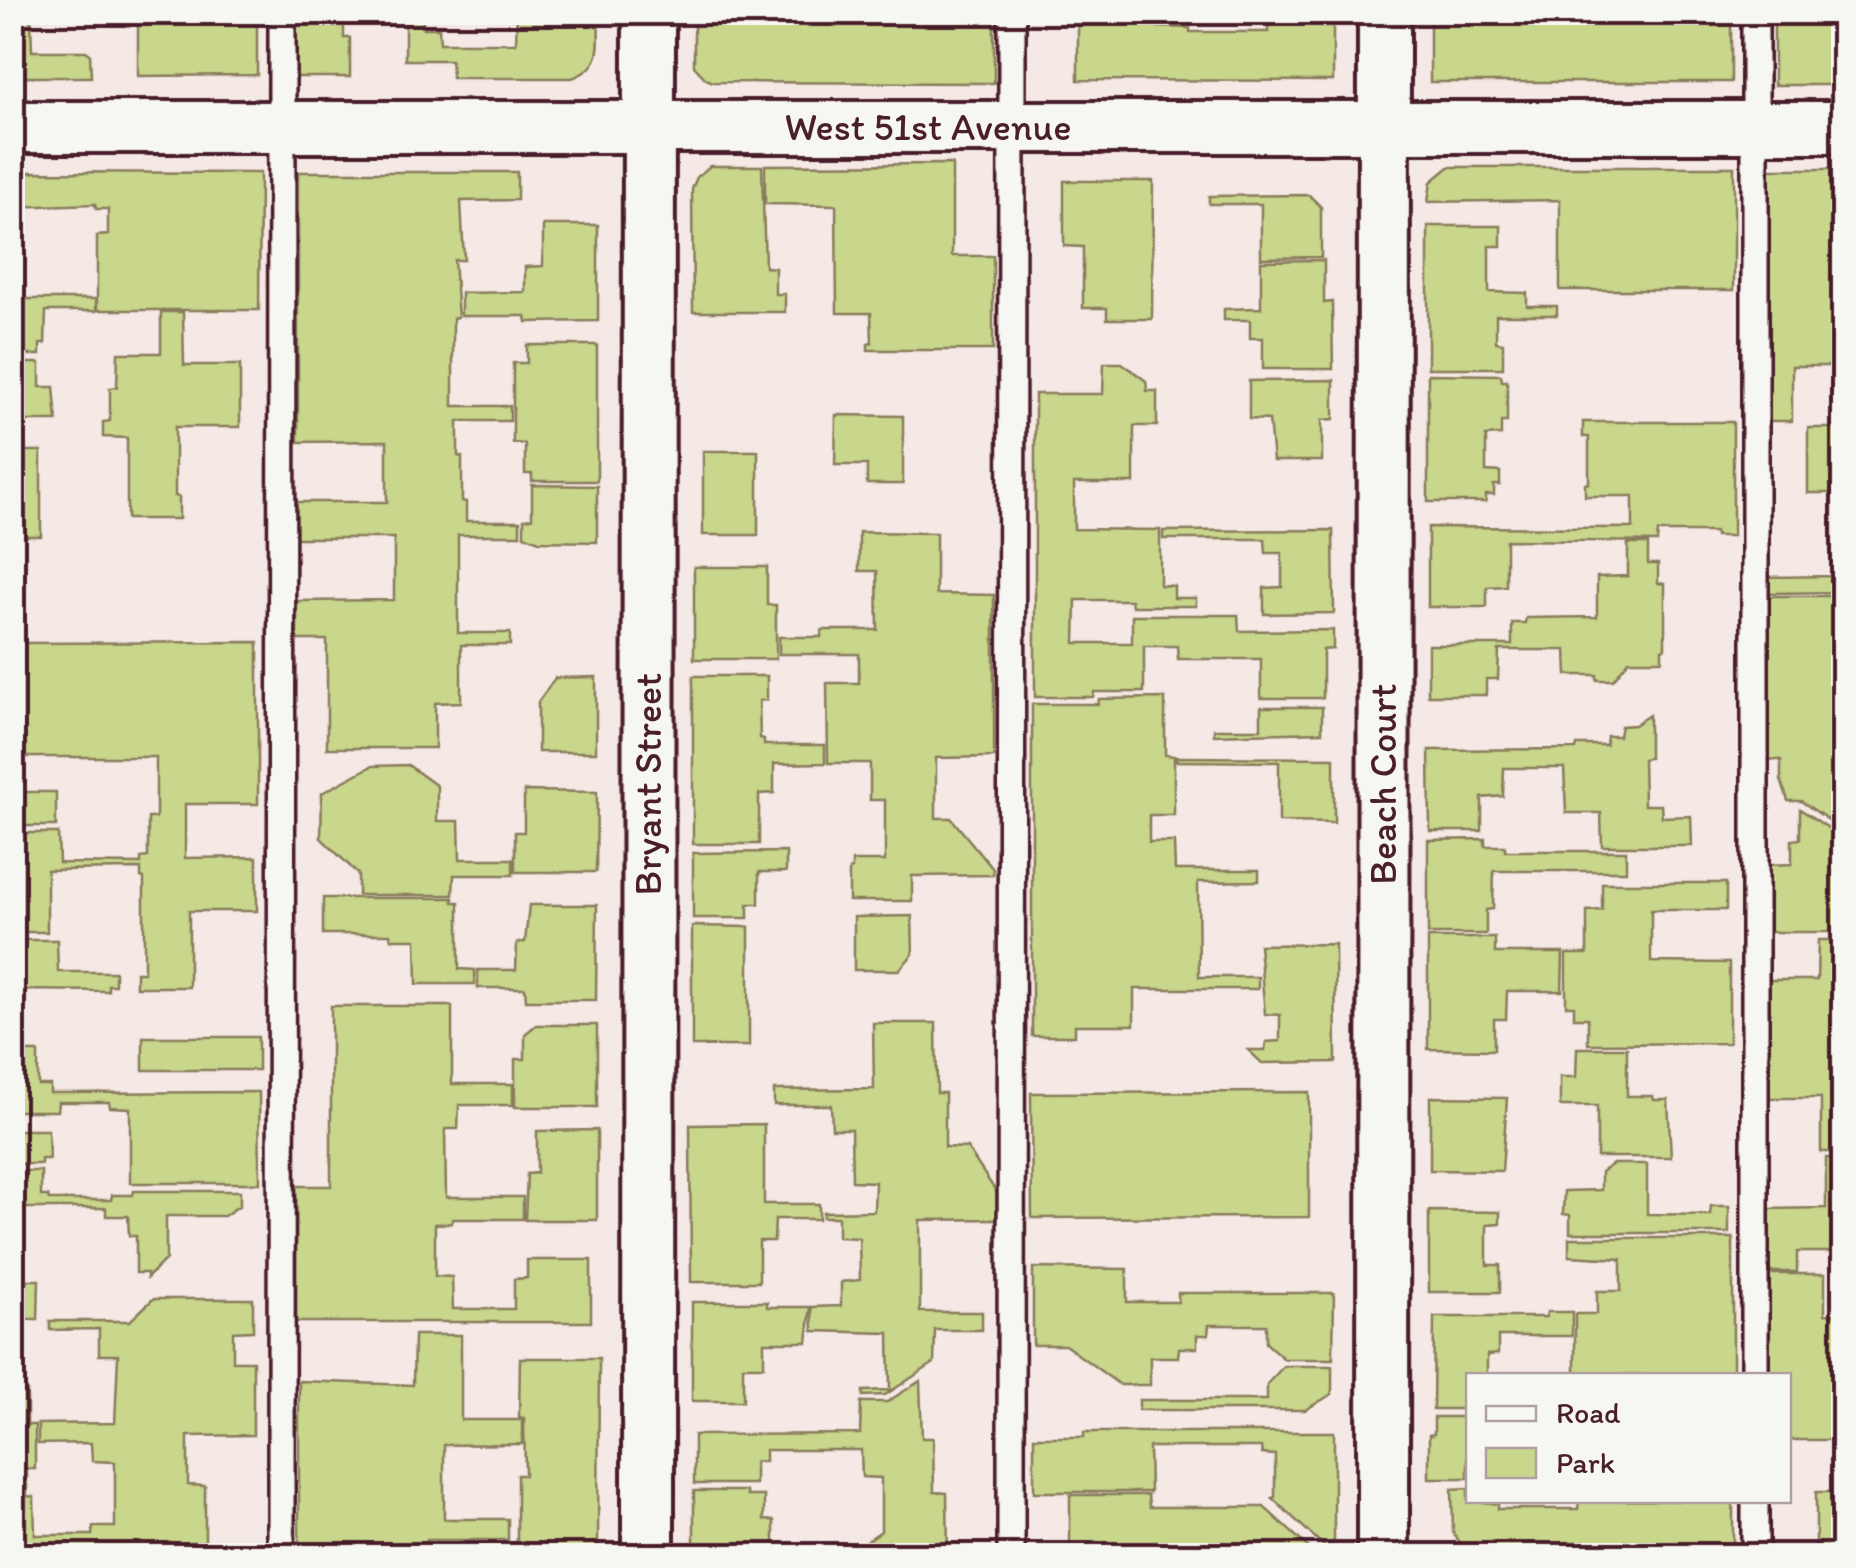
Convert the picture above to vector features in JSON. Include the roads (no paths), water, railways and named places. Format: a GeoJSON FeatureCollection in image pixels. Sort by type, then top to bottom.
{"type":"FeatureCollection","features":[{"type":"Feature","properties":{"kind":"street","name":"Bryant Street"},"geometry":{"type":"LineString","coordinates":[[648,1556],[649,12]]}},
{"type":"Feature","properties":{"kind":"street","name":"Beach Court"},"geometry":{"type":"LineString","coordinates":[[1383,1556],[1384,12]]}},
{"type":"Feature","properties":{"kind":"street","name":"West 51st Avenue"},"geometry":{"type":"LineString","coordinates":[[12,127],[1844,127]]}},
{"type":"Feature","properties":{"kind":"lane"},"geometry":{"type":"LineString","coordinates":[[281,1556],[282,12]]}},
{"type":"Feature","properties":{"kind":"lane"},"geometry":{"type":"LineString","coordinates":[[1011,1556],[1012,12]]}},
{"type":"Feature","properties":{"kind":"lane"},"geometry":{"type":"LineString","coordinates":[[1756,12],[1756,1373]]}},
{"type":"Feature","properties":{"kind":"lane"},"geometry":{"type":"LineString","coordinates":[[1756,1503],[1756,1556]]}}]}
